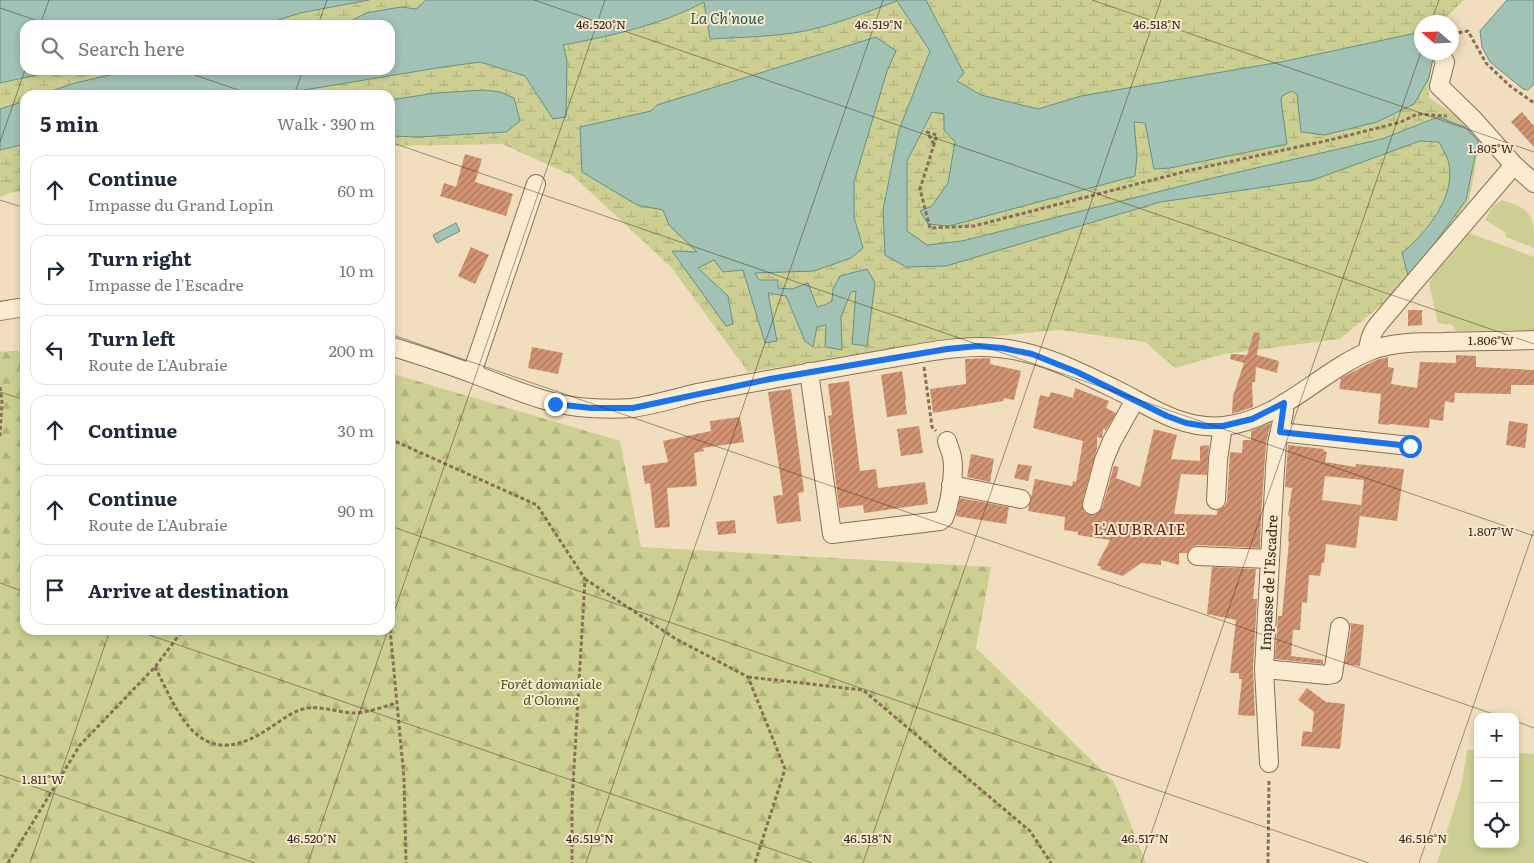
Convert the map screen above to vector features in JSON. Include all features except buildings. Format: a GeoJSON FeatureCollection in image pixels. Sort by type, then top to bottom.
{"type":"FeatureCollection","features":[{"type":"Feature","properties":{"kind":"street"},"geometry":{"type":"LineString","coordinates":[[1443,60],[1439,86],[1473,119],[1514,165],[1534,183]]}},
{"type":"Feature","properties":{"kind":"street"},"geometry":{"type":"LineString","coordinates":[[1368,352],[1368,341],[1381,321],[1514,165]]}},
{"type":"Feature","properties":{"kind":"street"},"geometry":{"type":"LineString","coordinates":[[472,373],[536,184]]}},
{"type":"Feature","properties":{"kind":"street"},"geometry":{"type":"LineString","coordinates":[[0,311],[20,308]]}},
{"type":"Feature","properties":{"kind":"street"},"geometry":{"type":"LineString","coordinates":[[395,348],[472,373],[555,404],[591,408],[633,408],[770,379],[947,349],[978,346],[1002,348],[1032,354],[1059,364],[1167,416],[1186,423],[1223,426],[1252,419],[1284,403],[1347,361],[1373,350],[1406,344],[1534,340]]}},
{"type":"Feature","properties":{"kind":"street"},"geometry":{"type":"LineString","coordinates":[[809,372],[832,534],[940,521],[944,518],[953,465],[952,454],[947,442]]}},
{"type":"Feature","properties":{"kind":"street"},"geometry":{"type":"LineString","coordinates":[[1092,505],[1112,441],[1135,400]]}},
{"type":"Feature","properties":{"kind":"street","name":"Impasse de l'Escadre"},"geometry":{"type":"LineString","coordinates":[[1269,763],[1264,669],[1275,469],[1284,403]]}},
{"type":"Feature","properties":{"kind":"street"},"geometry":{"type":"LineString","coordinates":[[1216,500],[1218,458],[1223,426]]}},
{"type":"Feature","properties":{"kind":"street"},"geometry":{"type":"LineString","coordinates":[[1280,432],[1410,446]]}},
{"type":"Feature","properties":{"kind":"street"},"geometry":{"type":"LineString","coordinates":[[951,485],[1021,499]]}},
{"type":"Feature","properties":{"kind":"street"},"geometry":{"type":"LineString","coordinates":[[1198,556],[1270,559]]}},
{"type":"Feature","properties":{"kind":"street"},"geometry":{"type":"LineString","coordinates":[[1264,669],[1333,674],[1340,627]]}},
{"type":"Feature","properties":{"kind":"path"},"geometry":{"type":"LineString","coordinates":[[1459,33],[1468,31],[1486,63],[1510,86],[1534,103]]}},
{"type":"Feature","properties":{"kind":"path"},"geometry":{"type":"LineString","coordinates":[[934,144],[920,189],[930,228],[974,226],[1191,170],[1321,142],[1400,122],[1417,114],[1473,119]]}},
{"type":"Feature","properties":{"kind":"path"},"geometry":{"type":"LineString","coordinates":[[923,362],[932,426],[947,442]]}},
{"type":"Feature","properties":{"kind":"path"},"geometry":{"type":"LineString","coordinates":[[0,387],[2,401],[0,436]]}},
{"type":"Feature","properties":{"kind":"path"},"geometry":{"type":"LineString","coordinates":[[395,441],[537,505],[585,579],[676,639],[748,677],[862,690],[1030,831],[1051,863]]}},
{"type":"Feature","properties":{"kind":"path"},"geometry":{"type":"LineString","coordinates":[[572,863],[572,802],[585,579]]}},
{"type":"Feature","properties":{"kind":"path"},"geometry":{"type":"LineString","coordinates":[[8,863],[80,745],[155,667],[179,635]]}},
{"type":"Feature","properties":{"kind":"path"},"geometry":{"type":"LineString","coordinates":[[391,635],[404,778],[406,863]]}},
{"type":"Feature","properties":{"kind":"path"},"geometry":{"type":"LineString","coordinates":[[155,667],[180,717],[197,735],[216,746],[232,745],[258,736],[300,709],[317,707],[354,714],[397,703]]}},
{"type":"Feature","properties":{"kind":"path"},"geometry":{"type":"LineString","coordinates":[[748,677],[785,769],[755,863]]}},
{"type":"Feature","properties":{"kind":"path"},"geometry":{"type":"LineString","coordinates":[[1268,863],[1269,763]]}},
{"type":"Feature","properties":{"kind":"green space"},"geometry":{"type":"Polygon","coordinates":[[[0,0],[704,0],[710,39],[770,36],[806,31],[897,1],[930,51],[899,130],[906,267],[1160,202],[1215,193],[1420,141],[1439,142],[1448,160],[1450,173],[1449,187],[1439,212],[1422,234],[1403,253],[1409,279],[1466,200],[1478,141],[1438,117],[1382,139],[1213,178],[962,241],[927,245],[907,231],[907,161],[935,104],[964,73],[926,0],[1464,0],[1448,15],[1414,15],[1414,60],[1433,60],[1429,78],[1429,98],[1482,132],[1469,201],[1408,283],[1340,339],[1224,354],[1175,368],[1145,342],[1059,330],[954,340],[748,372],[671,267],[573,176],[502,144],[395,146],[395,90],[20,90],[20,192],[9,193],[0,197],[0,0]]]}},
{"type":"Feature","properties":{"kind":"green space"},"geometry":{"type":"Polygon","coordinates":[[[1502,200],[1520,207],[1530,216],[1534,229],[1534,248],[1506,237],[1505,232],[1485,220],[1493,206],[1502,200]]]}},
{"type":"Feature","properties":{"kind":"green space"},"geometry":{"type":"Polygon","coordinates":[[[1469,233],[1534,257],[1534,330],[1456,331],[1452,325],[1438,323],[1429,283],[1436,271],[1469,233]]]}},
{"type":"Feature","properties":{"kind":"green space","name":"Forêt domaniale d'Olonne"},"geometry":{"type":"Polygon","coordinates":[[[20,350],[20,635],[395,635],[395,374],[620,441],[641,547],[991,567],[976,648],[1114,782],[1146,863],[0,863],[0,352],[20,350]]]}},
{"type":"Feature","properties":{"kind":"green space"},"geometry":{"type":"Polygon","coordinates":[[[1467,750],[1474,750],[1474,848],[1519,848],[1519,753],[1534,754],[1534,863],[1437,863],[1462,783],[1467,750]]]}},
{"type":"Feature","properties":{"kind":"water"},"geometry":{"type":"Polygon","coordinates":[[[0,0],[369,0],[300,13],[278,20],[20,20],[20,75],[37,75],[0,83],[0,0]]]}},
{"type":"Feature","properties":{"kind":"water","name":"La Ch'noue"},"geometry":{"type":"Polygon","coordinates":[[[426,0],[926,0],[964,73],[957,81],[981,95],[1038,109],[1081,96],[1281,62],[1414,34],[1414,60],[1433,60],[1429,78],[1414,104],[1377,122],[1325,135],[1301,132],[1297,94],[1291,91],[1282,96],[1281,100],[1287,144],[1170,168],[1154,169],[1145,123],[1134,122],[1137,155],[1135,176],[949,226],[928,224],[920,211],[932,206],[948,183],[955,142],[944,130],[944,114],[932,112],[907,161],[907,231],[927,245],[962,241],[1213,178],[1382,139],[1438,117],[1465,127],[1478,141],[1466,200],[1409,279],[1402,253],[1430,224],[1438,212],[1449,186],[1448,160],[1439,142],[1420,141],[1313,180],[1160,202],[946,266],[906,267],[885,255],[883,210],[899,130],[930,51],[897,1],[805,31],[770,36],[710,39],[704,2],[671,17],[617,34],[563,45],[567,60],[566,117],[553,119],[525,76],[480,62],[395,75],[395,20],[353,20],[366,13],[401,7],[416,9],[426,0]]]}},
{"type":"Feature","properties":{"kind":"water"},"geometry":{"type":"Polygon","coordinates":[[[1507,0],[1534,0],[1534,84],[1528,90],[1523,89],[1490,62],[1482,47],[1480,31],[1507,0]]]}},
{"type":"Feature","properties":{"kind":"water"},"geometry":{"type":"Polygon","coordinates":[[[876,37],[896,51],[887,71],[854,182],[854,217],[863,248],[851,258],[814,271],[755,273],[759,280],[778,280],[778,288],[792,289],[808,283],[817,307],[832,301],[833,289],[840,276],[867,269],[875,283],[867,346],[852,344],[856,291],[851,292],[841,317],[842,350],[825,347],[826,325],[817,327],[813,347],[805,341],[786,296],[768,293],[777,341],[765,343],[743,270],[723,272],[714,260],[698,268],[728,296],[733,324],[726,326],[672,251],[697,252],[669,225],[663,210],[637,205],[582,172],[580,127],[651,111],[657,105],[876,37]]]}},
{"type":"Feature","properties":{"kind":"water"},"geometry":{"type":"Polygon","coordinates":[[[110,75],[395,75],[304,90],[55,90],[110,75]]]}},
{"type":"Feature","properties":{"kind":"water"},"geometry":{"type":"Polygon","coordinates":[[[484,90],[500,92],[514,98],[520,121],[506,132],[418,137],[395,136],[395,99],[436,93],[484,90]]]}},
{"type":"Feature","properties":{"kind":"water"},"geometry":{"type":"Polygon","coordinates":[[[20,103],[20,145],[0,150],[0,109],[20,103]]]}},
{"type":"Feature","properties":{"kind":"water"},"geometry":{"type":"Polygon","coordinates":[[[456,223],[460,231],[437,243],[433,235],[456,223]]]}},
{"type":"Feature","properties":{"kind":"district","name":"L'AUBRAIE"},"geometry":{"type":"Point","coordinates":[1140,529]}},
{"type":"Feature","properties":{"kind":"route"},"geometry":{"type":"LineString","coordinates":[[555,404],[591,408],[633,408],[770,379],[947,349],[978,346],[1002,348],[1032,354],[1077,372],[1167,416],[1186,423],[1205,426],[1234,424],[1252,419],[1284,403],[1280,432],[1410,446]]}}]}
